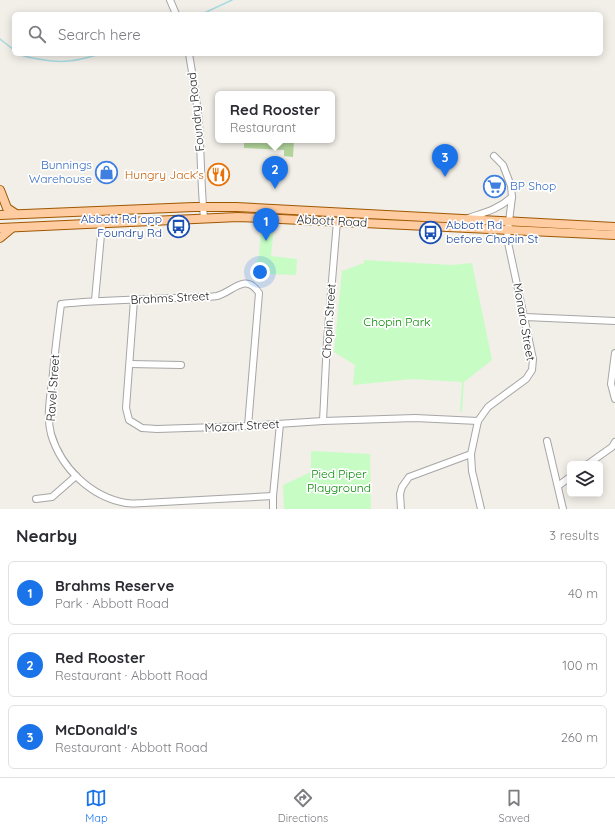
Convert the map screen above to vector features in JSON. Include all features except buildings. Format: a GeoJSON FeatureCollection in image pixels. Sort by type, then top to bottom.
{"type":"FeatureCollection","features":[{"type":"Feature","properties":{"kind":"main road"},"geometry":{"type":"LineString","coordinates":[[0,190],[7,208],[17,214]]}},
{"type":"Feature","properties":{"kind":"main road","name":"Abbott Road"},"geometry":{"type":"LineString","coordinates":[[0,215],[236,207],[468,219],[508,226],[615,235]]}},
{"type":"Feature","properties":{"kind":"main road","name":"Abbott Road"},"geometry":{"type":"LineString","coordinates":[[0,228],[238,217],[508,226],[615,227]]}},
{"type":"Feature","properties":{"kind":"main road"},"geometry":{"type":"LineString","coordinates":[[0,238],[12,228]]}},
{"type":"Feature","properties":{"kind":"street"},"geometry":{"type":"LineString","coordinates":[[170,0],[175,12]]}},
{"type":"Feature","properties":{"kind":"street","name":"Foundry Road"},"geometry":{"type":"LineString","coordinates":[[189,56],[199,121],[204,218]]}},
{"type":"Feature","properties":{"kind":"street"},"geometry":{"type":"LineString","coordinates":[[468,219],[502,206],[512,197],[511,186],[503,165],[494,156]]}},
{"type":"Feature","properties":{"kind":"street","name":"Monaro Street"},"geometry":{"type":"LineString","coordinates":[[481,509],[472,471],[471,454],[478,421],[488,407],[526,379],[532,370],[533,359],[507,238],[512,197]]}},
{"type":"Feature","properties":{"kind":"street","name":"Chopin Street"},"geometry":{"type":"LineString","coordinates":[[323,421],[327,341],[337,221]]}},
{"type":"Feature","properties":{"kind":"street"},"geometry":{"type":"LineString","coordinates":[[95,300],[102,224]]}},
{"type":"Feature","properties":{"kind":"street","name":"Brahms Street"},"geometry":{"type":"LineString","coordinates":[[60,304],[95,300],[134,300],[216,296],[245,283],[254,287],[258,293],[248,426]]}},
{"type":"Feature","properties":{"kind":"street","name":"Mozart Street"},"geometry":{"type":"LineString","coordinates":[[134,300],[126,408],[129,420],[142,428],[157,429],[248,426],[323,421],[415,418],[478,421]]}},
{"type":"Feature","properties":{"kind":"street","name":"Ravel Street"},"geometry":{"type":"LineString","coordinates":[[60,304],[50,401],[51,433],[63,461],[76,476],[89,487],[106,497],[126,503],[144,504],[273,496]]}},
{"type":"Feature","properties":{"kind":"street"},"geometry":{"type":"LineString","coordinates":[[525,317],[615,321]]}},
{"type":"Feature","properties":{"kind":"street"},"geometry":{"type":"LineString","coordinates":[[615,353],[611,384],[615,400]]}},
{"type":"Feature","properties":{"kind":"street"},"geometry":{"type":"LineString","coordinates":[[130,364],[181,365]]}},
{"type":"Feature","properties":{"kind":"street"},"geometry":{"type":"LineString","coordinates":[[273,509],[280,424]]}},
{"type":"Feature","properties":{"kind":"street"},"geometry":{"type":"LineString","coordinates":[[547,440],[563,509]]}},
{"type":"Feature","properties":{"kind":"street"},"geometry":{"type":"LineString","coordinates":[[592,461],[612,447],[615,442]]}},
{"type":"Feature","properties":{"kind":"street"},"geometry":{"type":"LineString","coordinates":[[401,509],[400,494],[402,487],[409,477],[471,454]]}},
{"type":"Feature","properties":{"kind":"street"},"geometry":{"type":"LineString","coordinates":[[36,499],[52,497],[76,476]]}},
{"type":"Feature","properties":{"kind":"street"},"geometry":{"type":"LineString","coordinates":[[558,486],[567,479]]}},
{"type":"Feature","properties":{"kind":"green space"},"geometry":{"type":"Polygon","coordinates":[[[244,143],[294,143],[293,157],[284,156],[284,150],[244,148],[244,143]]]}},
{"type":"Feature","properties":{"kind":"green space"},"geometry":{"type":"Polygon","coordinates":[[[261,226],[274,227],[271,256],[297,259],[296,275],[269,274],[260,281],[250,276],[259,256],[261,226]]]}},
{"type":"Feature","properties":{"kind":"green space","name":"Chopin Park"},"geometry":{"type":"Polygon","coordinates":[[[364,260],[452,265],[472,263],[492,360],[464,382],[462,412],[460,411],[462,382],[412,379],[353,385],[355,365],[334,352],[342,271],[364,263],[364,260]]]}},
{"type":"Feature","properties":{"kind":"green space","name":"Pied Piper Playground"},"geometry":{"type":"Polygon","coordinates":[[[311,451],[370,454],[371,509],[284,509],[283,485],[311,472],[311,451]]]}},
{"type":"Feature","properties":{"kind":"waterway"},"geometry":{"type":"LineString","coordinates":[[206,12],[232,0]]}},
{"type":"Feature","properties":{"kind":"waterway"},"geometry":{"type":"LineString","coordinates":[[0,39],[12,48]]}},
{"type":"Feature","properties":{"kind":"waterway"},"geometry":{"type":"LineString","coordinates":[[24,56],[47,61],[77,60],[92,56]]}},
{"type":"Feature","properties":{"kind":"place","name":"Bunnings Warehouse"},"geometry":{"type":"Point","coordinates":[107,172]}},
{"type":"Feature","properties":{"kind":"place","name":"Hungry Jack's"},"geometry":{"type":"Point","coordinates":[219,175]}},
{"type":"Feature","properties":{"kind":"place","name":"McDonald's"},"geometry":{"type":"Point","coordinates":[445,177]}},
{"type":"Feature","properties":{"kind":"place","name":"BP Shop"},"geometry":{"type":"Point","coordinates":[494,186]}},
{"type":"Feature","properties":{"kind":"place","name":"Red Rooster"},"geometry":{"type":"Point","coordinates":[275,189]}},
{"type":"Feature","properties":{"kind":"place","name":"Abbott Rd opp Foundry Rd"},"geometry":{"type":"Point","coordinates":[178,226]}},
{"type":"Feature","properties":{"kind":"place","name":"Abbott Rd before Chopin St"},"geometry":{"type":"Point","coordinates":[431,232]}},
{"type":"Feature","properties":{"kind":"place","name":"Brahms Reserve"},"geometry":{"type":"Point","coordinates":[266,241]}}]}
